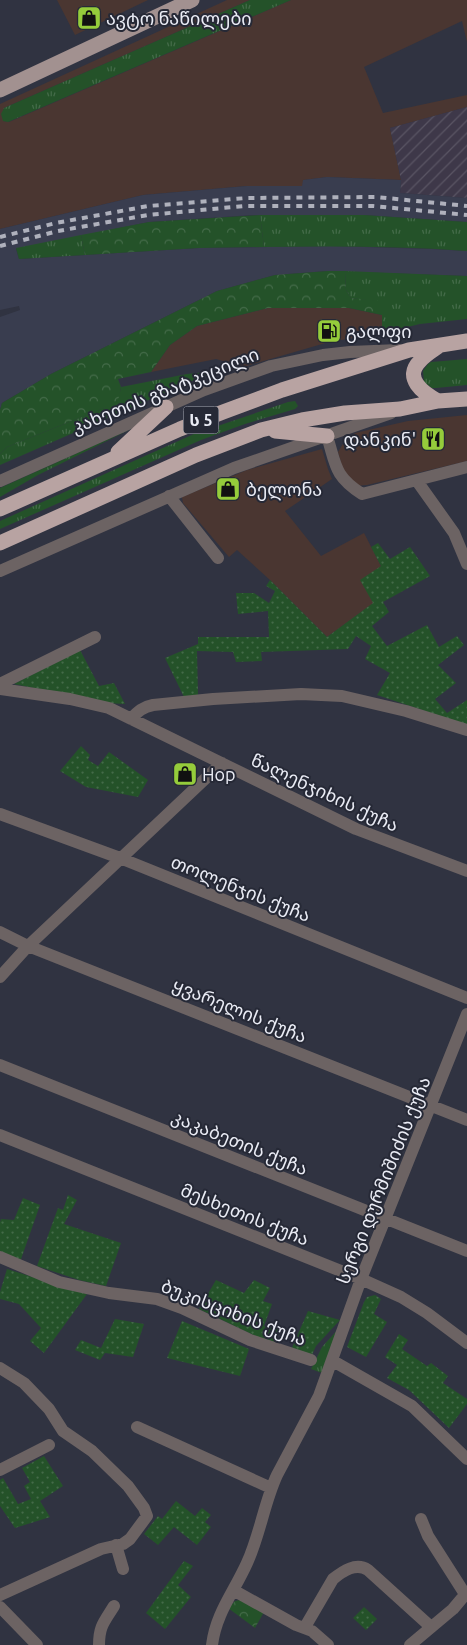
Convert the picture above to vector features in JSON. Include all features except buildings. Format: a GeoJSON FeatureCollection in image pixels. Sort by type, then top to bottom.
{"type":"FeatureCollection","features":[{"type":"Feature","properties":{"kind":"highway","name":"კახეთის გზატკეცილი"},"geometry":{"type":"LineString","coordinates":[[0,510],[180,429],[291,387],[409,350],[467,341]]}},
{"type":"Feature","properties":{"kind":"highway"},"geometry":{"type":"LineString","coordinates":[[438,401],[424,394],[419,388],[414,377],[414,368],[442,344]]}},
{"type":"Feature","properties":{"kind":"highway","name":"ს 5"},"geometry":{"type":"LineString","coordinates":[[0,543],[196,455],[261,430],[345,412],[400,409],[438,401],[467,398]]}},
{"type":"Feature","properties":{"kind":"highway"},"geometry":{"type":"LineString","coordinates":[[106,462],[166,407]]}},
{"type":"Feature","properties":{"kind":"highway"},"geometry":{"type":"LineString","coordinates":[[261,430],[327,436]]}},
{"type":"Feature","properties":{"kind":"main road"},"geometry":{"type":"LineString","coordinates":[[0,90],[192,0]]}},
{"type":"Feature","properties":{"kind":"street","name":"კახეთის გზატკეცილი"},"geometry":{"type":"LineString","coordinates":[[0,481],[238,377],[298,360],[350,352],[409,350]]}},
{"type":"Feature","properties":{"kind":"street"},"geometry":{"type":"LineString","coordinates":[[0,571],[234,468],[400,409]]}},
{"type":"Feature","properties":{"kind":"street"},"geometry":{"type":"LineString","coordinates":[[327,436],[338,474],[350,486],[362,494],[467,468]]}},
{"type":"Feature","properties":{"kind":"street"},"geometry":{"type":"LineString","coordinates":[[417,481],[454,533],[467,564]]}},
{"type":"Feature","properties":{"kind":"street"},"geometry":{"type":"LineString","coordinates":[[169,496],[218,558]]}},
{"type":"Feature","properties":{"kind":"street"},"geometry":{"type":"LineString","coordinates":[[0,684],[95,637]]}},
{"type":"Feature","properties":{"kind":"street","name":"წალენჯიხის ქუჩა"},"geometry":{"type":"LineString","coordinates":[[0,689],[70,699],[109,708],[356,829],[467,871]]}},
{"type":"Feature","properties":{"kind":"street"},"geometry":{"type":"LineString","coordinates":[[131,719],[138,711],[153,705],[213,698],[301,694],[342,696],[406,711],[467,730]]}},
{"type":"Feature","properties":{"kind":"street"},"geometry":{"type":"LineString","coordinates":[[0,977],[28,946],[222,763]]}},
{"type":"Feature","properties":{"kind":"street","name":"თოლენჯის ქუჩა"},"geometry":{"type":"LineString","coordinates":[[0,814],[120,858],[467,998]]}},
{"type":"Feature","properties":{"kind":"street","name":"ყვარელის ქუჩა"},"geometry":{"type":"LineString","coordinates":[[0,932],[28,946],[467,1120]]}},
{"type":"Feature","properties":{"kind":"street","name":"სერგი დურმიშიძის ქუჩა"},"geometry":{"type":"LineString","coordinates":[[212,1645],[214,1630],[220,1613],[250,1557],[271,1488],[320,1396],[361,1279],[467,1014]]}},
{"type":"Feature","properties":{"kind":"street","name":"კაკაბეთის ქუჩა"},"geometry":{"type":"LineString","coordinates":[[0,1066],[467,1251]]}},
{"type":"Feature","properties":{"kind":"street","name":"მესხეთის ქუჩა"},"geometry":{"type":"LineString","coordinates":[[0,1135],[361,1279],[401,1297],[427,1313],[467,1344]]}},
{"type":"Feature","properties":{"kind":"street","name":"ბუკისციხის ქუჩა"},"geometry":{"type":"LineString","coordinates":[[0,1257],[59,1282],[80,1288],[157,1299],[182,1308],[250,1340],[311,1360]]}},
{"type":"Feature","properties":{"kind":"street"},"geometry":{"type":"LineString","coordinates":[[333,1361],[412,1406],[467,1459]]}},
{"type":"Feature","properties":{"kind":"street"},"geometry":{"type":"LineString","coordinates":[[0,1368],[24,1383],[49,1409],[63,1431],[92,1451],[128,1486],[144,1508],[147,1516],[130,1539],[123,1544],[101,1549],[0,1595]]}},
{"type":"Feature","properties":{"kind":"street"},"geometry":{"type":"LineString","coordinates":[[138,1427],[271,1488]]}},
{"type":"Feature","properties":{"kind":"street"},"geometry":{"type":"LineString","coordinates":[[0,1470],[49,1445]]}},
{"type":"Feature","properties":{"kind":"street"},"geometry":{"type":"LineString","coordinates":[[410,1645],[464,1596],[463,1590],[428,1536],[421,1519]]}},
{"type":"Feature","properties":{"kind":"street"},"geometry":{"type":"LineString","coordinates":[[116,1545],[123,1569]]}},
{"type":"Feature","properties":{"kind":"street"},"geometry":{"type":"LineString","coordinates":[[305,1627],[333,1579],[356,1566],[368,1570],[431,1627]]}},
{"type":"Feature","properties":{"kind":"street"},"geometry":{"type":"LineString","coordinates":[[233,1590],[296,1625],[312,1631],[328,1645]]}},
{"type":"Feature","properties":{"kind":"street"},"geometry":{"type":"LineString","coordinates":[[99,1645],[99,1633],[102,1624],[114,1606]]}},
{"type":"Feature","properties":{"kind":"street"},"geometry":{"type":"LineString","coordinates":[[0,1607],[37,1645]]}},
{"type":"Feature","properties":{"kind":"shaded area","name":"ავტო ნაწილები"},"geometry":{"type":"Polygon","coordinates":[[[57,0],[148,0],[75,35],[57,0]]]}},
{"type":"Feature","properties":{"kind":"shaded area"},"geometry":{"type":"Polygon","coordinates":[[[227,0],[250,0],[4,108],[3,121],[9,122],[291,0],[467,0],[467,42],[462,21],[364,67],[383,113],[467,95],[467,107],[390,128],[401,180],[327,177],[304,180],[303,186],[247,186],[143,195],[0,229],[0,104],[227,0]]]}},
{"type":"Feature","properties":{"kind":"shaded area"},"geometry":{"type":"Polygon","coordinates":[[[467,107],[467,198],[400,193],[401,180],[390,128],[467,107]]]}},
{"type":"Feature","properties":{"kind":"shaded area"},"geometry":{"type":"Polygon","coordinates":[[[327,177],[401,180],[400,193],[467,198],[467,222],[364,215],[253,215],[149,222],[16,249],[19,259],[199,248],[330,246],[467,251],[467,276],[328,271],[275,275],[217,291],[51,374],[2,403],[0,410],[0,317],[20,310],[19,306],[0,310],[0,229],[143,195],[247,186],[302,186],[303,180],[327,177]]]}},
{"type":"Feature","properties":{"kind":"shaded area"},"geometry":{"type":"Polygon","coordinates":[[[268,308],[349,308],[382,315],[382,333],[329,342],[243,367],[216,359],[151,372],[170,345],[197,326],[268,308]]]}},
{"type":"Feature","properties":{"kind":"shaded area"},"geometry":{"type":"Polygon","coordinates":[[[467,415],[467,461],[367,485],[354,486],[345,477],[338,452],[344,442],[355,433],[408,421],[467,415]]]}},
{"type":"Feature","properties":{"kind":"shaded area"},"geometry":{"type":"Polygon","coordinates":[[[322,449],[332,479],[285,511],[321,556],[364,533],[381,566],[374,603],[327,637],[237,550],[229,557],[183,503],[182,497],[247,470],[322,449]]]}},
{"type":"Feature","properties":{"kind":"green space"},"geometry":{"type":"Polygon","coordinates":[[[250,0],[291,0],[8,122],[3,121],[1,114],[4,108],[250,0]]]}},
{"type":"Feature","properties":{"kind":"green space"},"geometry":{"type":"Polygon","coordinates":[[[260,215],[364,215],[467,222],[467,251],[416,248],[264,247],[260,215]]]}},
{"type":"Feature","properties":{"kind":"green space"},"geometry":{"type":"Polygon","coordinates":[[[260,215],[264,247],[199,248],[85,255],[81,235],[149,222],[260,215]]]}},
{"type":"Feature","properties":{"kind":"green space"},"geometry":{"type":"Polygon","coordinates":[[[81,235],[85,255],[19,259],[16,248],[81,235]]]}},
{"type":"Feature","properties":{"kind":"green space"},"geometry":{"type":"Polygon","coordinates":[[[345,271],[467,276],[467,319],[420,324],[382,333],[382,302],[351,298],[346,290],[345,271]]]}},
{"type":"Feature","properties":{"kind":"green space"},"geometry":{"type":"Polygon","coordinates":[[[345,271],[346,290],[351,298],[382,301],[382,315],[349,308],[268,308],[197,326],[170,345],[151,372],[118,379],[121,387],[118,401],[7,447],[0,454],[0,410],[2,403],[51,374],[217,291],[275,275],[345,271]]]}},
{"type":"Feature","properties":{"kind":"green space"},"geometry":{"type":"Polygon","coordinates":[[[467,359],[467,385],[432,388],[424,382],[423,371],[431,362],[467,359]]]}},
{"type":"Feature","properties":{"kind":"green space"},"geometry":{"type":"Polygon","coordinates":[[[215,371],[0,465],[0,454],[7,447],[104,408],[120,392],[121,387],[187,374],[215,371]]]}},
{"type":"Feature","properties":{"kind":"green space"},"geometry":{"type":"Polygon","coordinates":[[[295,401],[298,406],[295,409],[201,440],[0,529],[0,521],[194,434],[295,401]]]}},
{"type":"Feature","properties":{"kind":"green space"},"geometry":{"type":"Polygon","coordinates":[[[135,427],[38,475],[0,497],[0,488],[135,427]]]}},
{"type":"Feature","properties":{"kind":"green space"},"geometry":{"type":"Polygon","coordinates":[[[378,543],[390,559],[410,547],[430,576],[383,602],[389,612],[372,626],[387,646],[427,625],[439,647],[457,636],[464,645],[438,665],[456,683],[435,699],[447,713],[467,700],[467,725],[377,695],[390,673],[365,659],[371,646],[356,636],[348,649],[261,652],[262,661],[236,662],[233,652],[197,651],[198,695],[184,697],[165,658],[198,644],[198,637],[269,637],[268,611],[238,614],[236,593],[254,593],[269,603],[275,591],[266,586],[270,580],[327,637],[373,603],[360,580],[381,566],[371,547],[378,543]]]}},
{"type":"Feature","properties":{"kind":"green space"},"geometry":{"type":"Polygon","coordinates":[[[80,650],[99,686],[114,683],[125,704],[106,703],[14,684],[80,650]]]}},
{"type":"Feature","properties":{"kind":"green space"},"geometry":{"type":"Polygon","coordinates":[[[81,746],[90,755],[88,760],[98,766],[109,752],[148,780],[138,797],[86,787],[60,771],[81,746]]]}},
{"type":"Feature","properties":{"kind":"green space"},"geometry":{"type":"Polygon","coordinates":[[[68,1195],[77,1200],[64,1224],[121,1243],[106,1286],[79,1280],[37,1266],[58,1208],[63,1210],[68,1195]]]}},
{"type":"Feature","properties":{"kind":"green space"},"geometry":{"type":"Polygon","coordinates":[[[23,1198],[40,1205],[20,1262],[0,1251],[0,1222],[1,1219],[14,1220],[23,1198]]]}},
{"type":"Feature","properties":{"kind":"green space"},"geometry":{"type":"Polygon","coordinates":[[[7,1269],[87,1294],[44,1353],[30,1341],[41,1328],[19,1304],[0,1299],[0,1292],[7,1269]]]}},
{"type":"Feature","properties":{"kind":"green space"},"geometry":{"type":"Polygon","coordinates":[[[216,1280],[244,1293],[254,1280],[270,1288],[263,1301],[272,1304],[264,1326],[278,1329],[274,1345],[199,1309],[216,1280]]]}},
{"type":"Feature","properties":{"kind":"green space"},"geometry":{"type":"Polygon","coordinates":[[[375,1295],[381,1299],[374,1314],[387,1322],[366,1357],[347,1347],[364,1302],[367,1297],[375,1295]]]}},
{"type":"Feature","properties":{"kind":"green space"},"geometry":{"type":"Polygon","coordinates":[[[308,1311],[340,1320],[316,1346],[311,1357],[291,1350],[308,1311]]]}},
{"type":"Feature","properties":{"kind":"green space"},"geometry":{"type":"Polygon","coordinates":[[[115,1319],[144,1324],[133,1357],[105,1353],[100,1360],[75,1350],[81,1340],[101,1348],[115,1319]]]}},
{"type":"Feature","properties":{"kind":"green space"},"geometry":{"type":"Polygon","coordinates":[[[182,1321],[249,1349],[240,1376],[167,1358],[182,1321]]]}},
{"type":"Feature","properties":{"kind":"green space"},"geometry":{"type":"Polygon","coordinates":[[[340,1327],[322,1373],[311,1369],[322,1347],[340,1327]]]}},
{"type":"Feature","properties":{"kind":"green space"},"geometry":{"type":"Polygon","coordinates":[[[399,1334],[408,1340],[402,1349],[427,1366],[431,1363],[448,1376],[443,1383],[467,1399],[467,1404],[449,1428],[409,1390],[387,1378],[397,1365],[385,1357],[399,1334]]]}},
{"type":"Feature","properties":{"kind":"green space"},"geometry":{"type":"Polygon","coordinates":[[[44,1456],[63,1486],[40,1501],[50,1517],[15,1528],[0,1506],[0,1480],[3,1478],[18,1504],[31,1499],[24,1486],[30,1482],[22,1468],[44,1456]]]}},
{"type":"Feature","properties":{"kind":"green space"},"geometry":{"type":"Polygon","coordinates":[[[176,1501],[195,1516],[202,1508],[211,1515],[205,1522],[211,1527],[197,1545],[174,1527],[158,1545],[144,1534],[158,1516],[162,1519],[176,1501]]]}},
{"type":"Feature","properties":{"kind":"green space"},"geometry":{"type":"Polygon","coordinates":[[[184,1561],[193,1566],[178,1585],[191,1597],[165,1629],[146,1613],[184,1561]]]}},
{"type":"Feature","properties":{"kind":"green space"},"geometry":{"type":"Polygon","coordinates":[[[240,1600],[265,1610],[255,1628],[228,1608],[235,1601],[240,1600]]]}},
{"type":"Feature","properties":{"kind":"green space"},"geometry":{"type":"Polygon","coordinates":[[[364,1607],[377,1619],[366,1630],[353,1618],[364,1607]]]}},
{"type":"Feature","properties":{"kind":"railway"},"geometry":{"type":"LineString","coordinates":[[0,237],[56,223],[148,206],[247,198],[376,197],[467,206]]}},
{"type":"Feature","properties":{"kind":"railway"},"geometry":{"type":"LineString","coordinates":[[0,246],[58,231],[148,215],[244,206],[373,206],[467,215]]}},
{"type":"Feature","properties":{"kind":"place","name":"ავტო ნაწილები"},"geometry":{"type":"Point","coordinates":[89,18]}},
{"type":"Feature","properties":{"kind":"place","name":"გალფი"},"geometry":{"type":"Point","coordinates":[329,331]}},
{"type":"Feature","properties":{"kind":"place","name":"დანკინ'"},"geometry":{"type":"Point","coordinates":[433,439]}},
{"type":"Feature","properties":{"kind":"place","name":"ბელონა"},"geometry":{"type":"Point","coordinates":[228,489]}},
{"type":"Feature","properties":{"kind":"place","name":"Нор"},"geometry":{"type":"Point","coordinates":[185,774]}}]}
